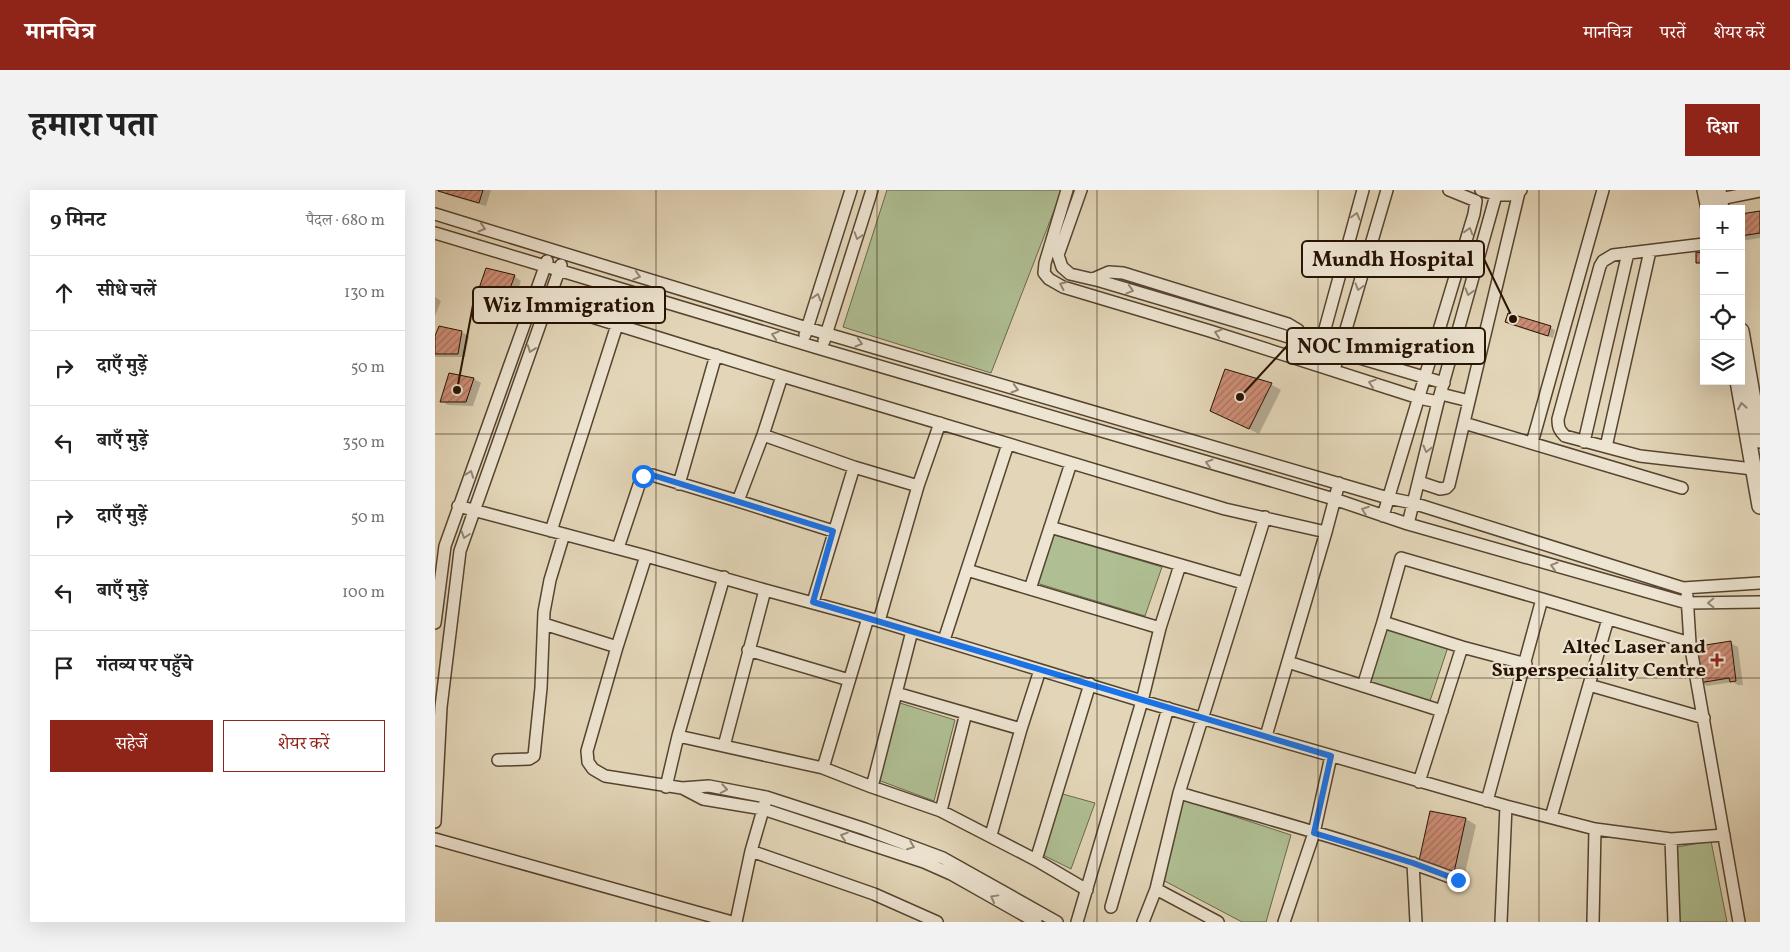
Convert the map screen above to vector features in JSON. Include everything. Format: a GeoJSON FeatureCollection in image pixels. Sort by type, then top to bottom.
{"type":"FeatureCollection","features":[{"type":"Feature","properties":{"kind":"street"},"geometry":{"type":"LineString","coordinates":[[803,343],[851,190]]}},
{"type":"Feature","properties":{"kind":"street"},"geometry":{"type":"LineString","coordinates":[[821,350],[872,190]]}},
{"type":"Feature","properties":{"kind":"street"},"geometry":{"type":"LineString","coordinates":[[1067,190],[1045,263],[1044,273],[1049,279],[1063,287],[1419,398],[1441,393]]}},
{"type":"Feature","properties":{"kind":"street"},"geometry":{"type":"LineString","coordinates":[[1081,190],[1058,255],[1062,266],[1070,274],[1093,279],[1425,378],[1441,393],[1469,401]]}},
{"type":"Feature","properties":{"kind":"street"},"geometry":{"type":"LineString","coordinates":[[1314,364],[1363,190]]}},
{"type":"Feature","properties":{"kind":"street"},"geometry":{"type":"LineString","coordinates":[[1334,370],[1387,190]]}},
{"type":"Feature","properties":{"kind":"street"},"geometry":{"type":"LineString","coordinates":[[1449,190],[1476,201],[1496,195],[1510,195],[1520,191]]}},
{"type":"Feature","properties":{"kind":"street"},"geometry":{"type":"LineString","coordinates":[[1481,190],[1496,195]]}},
{"type":"Feature","properties":{"kind":"street"},"geometry":{"type":"LineString","coordinates":[[1532,443],[1603,190]]}},
{"type":"Feature","properties":{"kind":"street"},"geometry":{"type":"LineString","coordinates":[[1705,190],[1717,202],[1760,191]]}},
{"type":"Feature","properties":{"kind":"street"},"geometry":{"type":"LineString","coordinates":[[1419,482],[1440,489],[1446,488],[1449,485],[1520,191]]}},
{"type":"Feature","properties":{"kind":"street"},"geometry":{"type":"LineString","coordinates":[[1408,524],[1441,393],[1496,195]]}},
{"type":"Feature","properties":{"kind":"street"},"geometry":{"type":"LineString","coordinates":[[1383,516],[1474,214],[1476,201]]}},
{"type":"Feature","properties":{"kind":"street"},"geometry":{"type":"LineString","coordinates":[[435,214],[826,334],[1389,498],[1413,503],[1673,585],[1686,588],[1760,583]]}},
{"type":"Feature","properties":{"kind":"street"},"geometry":{"type":"LineString","coordinates":[[435,233],[821,350],[1334,499],[1408,524],[1687,604],[1760,602]]}},
{"type":"Feature","properties":{"kind":"street"},"geometry":{"type":"LineString","coordinates":[[1700,245],[1613,255],[1603,261],[1558,419],[1559,430],[1565,436],[1640,456],[1753,469]]}},
{"type":"Feature","properties":{"kind":"street"},"geometry":{"type":"LineString","coordinates":[[435,623],[445,546],[550,249]]}},
{"type":"Feature","properties":{"kind":"street"},"geometry":{"type":"LineString","coordinates":[[1606,447],[1650,251]]}},
{"type":"Feature","properties":{"kind":"street"},"geometry":{"type":"LineString","coordinates":[[1584,442],[1628,253]]}},
{"type":"Feature","properties":{"kind":"street"},"geometry":{"type":"LineString","coordinates":[[435,822],[438,707],[460,551],[565,254]]}},
{"type":"Feature","properties":{"kind":"street"},"geometry":{"type":"LineString","coordinates":[[1044,273],[1062,266]]}},
{"type":"Feature","properties":{"kind":"street"},"geometry":{"type":"LineString","coordinates":[[824,275],[844,278]]}},
{"type":"Feature","properties":{"kind":"street"},"geometry":{"type":"LineString","coordinates":[[547,304],[1225,509],[1327,532]]}},
{"type":"Feature","properties":{"kind":"street"},"geometry":{"type":"LineString","coordinates":[[551,531],[617,325]]}},
{"type":"Feature","properties":{"kind":"street"},"geometry":{"type":"LineString","coordinates":[[1743,340],[1760,440]]}},
{"type":"Feature","properties":{"kind":"street"},"geometry":{"type":"LineString","coordinates":[[679,484],[716,356]]}},
{"type":"Feature","properties":{"kind":"street"},"geometry":{"type":"LineString","coordinates":[[738,502],[763,435],[782,376]]}},
{"type":"Feature","properties":{"kind":"street"},"geometry":{"type":"LineString","coordinates":[[1739,385],[1760,506]]}},
{"type":"Feature","properties":{"kind":"street"},"geometry":{"type":"LineString","coordinates":[[823,768],[849,680],[874,620],[940,422]]}},
{"type":"Feature","properties":{"kind":"street"},"geometry":{"type":"LineString","coordinates":[[1464,422],[1682,488]]}},
{"type":"Feature","properties":{"kind":"street"},"geometry":{"type":"LineString","coordinates":[[763,435],[854,467],[918,486]]}},
{"type":"Feature","properties":{"kind":"street"},"geometry":{"type":"LineString","coordinates":[[944,640],[1008,444]]}},
{"type":"Feature","properties":{"kind":"street"},"geometry":{"type":"LineString","coordinates":[[1030,589],[1071,463]]}},
{"type":"Feature","properties":{"kind":"street"},"geometry":{"type":"LineString","coordinates":[[813,602],[854,467]]}},
{"type":"Feature","properties":{"kind":"street"},"geometry":{"type":"LineString","coordinates":[[618,548],[641,479],[647,475],[833,531]]}},
{"type":"Feature","properties":{"kind":"street"},"geometry":{"type":"LineString","coordinates":[[1266,736],[1327,532],[1339,483]]}},
{"type":"Feature","properties":{"kind":"street"},"geometry":{"type":"LineString","coordinates":[[458,506],[813,602],[1142,701],[1506,806],[1595,829],[1671,840],[1724,835]]}},
{"type":"Feature","properties":{"kind":"street"},"geometry":{"type":"LineString","coordinates":[[1143,922],[1156,889],[1179,793],[1265,517]]}},
{"type":"Feature","properties":{"kind":"street"},"geometry":{"type":"LineString","coordinates":[[1050,527],[1243,584]]}},
{"type":"Feature","properties":{"kind":"street"},"geometry":{"type":"LineString","coordinates":[[498,760],[529,759],[534,756],[541,688],[544,624],[550,580],[564,534]]}},
{"type":"Feature","properties":{"kind":"street"},"geometry":{"type":"LineString","coordinates":[[646,556],[587,751],[588,762],[593,768],[605,776],[666,787],[709,786],[766,797],[865,829],[943,858],[1057,922]]}},
{"type":"Feature","properties":{"kind":"street"},"geometry":{"type":"LineString","coordinates":[[1363,686],[1401,558],[1690,643]]}},
{"type":"Feature","properties":{"kind":"street"},"geometry":{"type":"LineString","coordinates":[[1077,922],[1142,701],[1179,565]]}},
{"type":"Feature","properties":{"kind":"street"},"geometry":{"type":"LineString","coordinates":[[967,570],[1161,628]]}},
{"type":"Feature","properties":{"kind":"street"},"geometry":{"type":"LineString","coordinates":[[666,787],[678,736],[724,577]]}},
{"type":"Feature","properties":{"kind":"street"},"geometry":{"type":"LineString","coordinates":[[1686,588],[1690,643],[1739,922]]}},
{"type":"Feature","properties":{"kind":"street"},"geometry":{"type":"LineString","coordinates":[[724,746],[765,590]]}},
{"type":"Feature","properties":{"kind":"street"},"geometry":{"type":"LineString","coordinates":[[1487,801],[1526,664],[1542,599]]}},
{"type":"Feature","properties":{"kind":"street"},"geometry":{"type":"LineString","coordinates":[[1551,817],[1608,619]]}},
{"type":"Feature","properties":{"kind":"street"},"geometry":{"type":"LineString","coordinates":[[1383,622],[1462,647],[1526,664]]}},
{"type":"Feature","properties":{"kind":"street"},"geometry":{"type":"LineString","coordinates":[[544,624],[617,647]]}},
{"type":"Feature","properties":{"kind":"street"},"geometry":{"type":"LineString","coordinates":[[872,788],[912,631]]}},
{"type":"Feature","properties":{"kind":"street"},"geometry":{"type":"LineString","coordinates":[[1419,782],[1462,647]]}},
{"type":"Feature","properties":{"kind":"street"},"geometry":{"type":"LineString","coordinates":[[749,650],[849,680]]}},
{"type":"Feature","properties":{"kind":"street"},"geometry":{"type":"LineString","coordinates":[[1288,662],[1442,711]]}},
{"type":"Feature","properties":{"kind":"street"},"geometry":{"type":"LineString","coordinates":[[991,835],[1040,670]]}},
{"type":"Feature","properties":{"kind":"street"},"geometry":{"type":"LineString","coordinates":[[1036,860],[1090,684]]}},
{"type":"Feature","properties":{"kind":"street"},"geometry":{"type":"LineString","coordinates":[[1589,685],[1704,718]]}},
{"type":"Feature","properties":{"kind":"street"},"geometry":{"type":"LineString","coordinates":[[896,693],[1021,729]]}},
{"type":"Feature","properties":{"kind":"street"},"geometry":{"type":"LineString","coordinates":[[1111,907],[1168,708]]}},
{"type":"Feature","properties":{"kind":"street"},"geometry":{"type":"LineString","coordinates":[[941,811],[966,713]]}},
{"type":"Feature","properties":{"kind":"street"},"geometry":{"type":"LineString","coordinates":[[678,736],[823,768],[872,788],[941,811],[991,835],[1087,890]]}},
{"type":"Feature","properties":{"kind":"street"},"geometry":{"type":"LineString","coordinates":[[1284,922],[1314,833],[1331,756]]}},
{"type":"Feature","properties":{"kind":"street"},"geometry":{"type":"LineString","coordinates":[[682,788],[703,799],[763,810],[937,867],[1036,922]]}},
{"type":"Feature","properties":{"kind":"street"},"geometry":{"type":"LineString","coordinates":[[1179,793],[1413,863],[1458,880]]}},
{"type":"Feature","properties":{"kind":"street"},"geometry":{"type":"LineString","coordinates":[[435,839],[734,922],[766,797]]}},
{"type":"Feature","properties":{"kind":"street"},"geometry":{"type":"LineString","coordinates":[[1501,922],[1506,806]]}},
{"type":"Feature","properties":{"kind":"street"},"geometry":{"type":"LineString","coordinates":[[1593,922],[1595,829]]}},
{"type":"Feature","properties":{"kind":"street"},"geometry":{"type":"LineString","coordinates":[[1671,840],[1674,922]]}},
{"type":"Feature","properties":{"kind":"street"},"geometry":{"type":"LineString","coordinates":[[751,851],[874,894],[937,922]]}},
{"type":"Feature","properties":{"kind":"street"},"geometry":{"type":"LineString","coordinates":[[1413,863],[1416,922]]}},
{"type":"Feature","properties":{"kind":"street"},"geometry":{"type":"LineString","coordinates":[[1156,889],[1218,922]]}},
{"type":"Feature","properties":{"kind":"green space"},"geometry":{"type":"Polygon","coordinates":[[[887,190],[1062,190],[991,373],[843,327],[887,190]]]}},
{"type":"Feature","properties":{"kind":"green space"},"geometry":{"type":"Polygon","coordinates":[[[1051,534],[1162,567],[1145,616],[1033,582],[1051,534]]]}},
{"type":"Feature","properties":{"kind":"green space"},"geometry":{"type":"Polygon","coordinates":[[[1382,626],[1448,647],[1430,701],[1365,681],[1382,626]]]}},
{"type":"Feature","properties":{"kind":"green space"},"geometry":{"type":"Polygon","coordinates":[[[900,703],[955,720],[934,801],[878,780],[900,703]]]}},
{"type":"Feature","properties":{"kind":"green space"},"geometry":{"type":"Polygon","coordinates":[[[1059,793],[1095,803],[1071,869],[1039,853],[1059,793]]]}},
{"type":"Feature","properties":{"kind":"green space"},"geometry":{"type":"Polygon","coordinates":[[[1181,799],[1291,835],[1266,922],[1242,922],[1159,878],[1181,799]]]}},
{"type":"Feature","properties":{"kind":"green space"},"geometry":{"type":"Polygon","coordinates":[[[1711,841],[1727,922],[1676,922],[1677,847],[1711,841]]]}},
{"type":"Feature","properties":{"kind":"building"},"geometry":{"type":"Polygon","coordinates":[[[438,190],[483,190],[479,203],[438,190]]]}},
{"type":"Feature","properties":{"kind":"building"},"geometry":{"type":"Polygon","coordinates":[[[1760,211],[1760,233],[1745,235],[1745,213],[1760,211]]]}},
{"type":"Feature","properties":{"kind":"building"},"geometry":{"type":"Polygon","coordinates":[[[1696,252],[1700,252],[1700,263],[1696,263],[1696,252]]]}},
{"type":"Feature","properties":{"kind":"building"},"geometry":{"type":"Polygon","coordinates":[[[486,268],[515,275],[503,307],[475,300],[486,268]]]}},
{"type":"Feature","properties":{"kind":"building"},"geometry":{"type":"Polygon","coordinates":[[[1508,313],[1551,326],[1548,336],[1505,322],[1508,313]]]}},
{"type":"Feature","properties":{"kind":"building"},"geometry":{"type":"Polygon","coordinates":[[[439,326],[462,331],[458,354],[435,354],[435,336],[439,326]]]}},
{"type":"Feature","properties":{"kind":"building"},"geometry":{"type":"Polygon","coordinates":[[[1225,369],[1272,383],[1249,429],[1210,411],[1225,369]]]}},
{"type":"Feature","properties":{"kind":"building"},"geometry":{"type":"Polygon","coordinates":[[[449,373],[474,378],[466,402],[440,402],[449,373]]]}},
{"type":"Feature","properties":{"kind":"building"},"geometry":{"type":"Polygon","coordinates":[[[1731,641],[1736,681],[1730,682],[1729,678],[1699,683],[1693,647],[1731,641]]]}},
{"type":"Feature","properties":{"kind":"building"},"geometry":{"type":"Polygon","coordinates":[[[1430,811],[1466,818],[1453,877],[1417,870],[1430,811]]]}},
{"type":"Feature","properties":{"kind":"place","name":"Mundh Hospital"},"geometry":{"type":"Point","coordinates":[1513,319]}},
{"type":"Feature","properties":{"kind":"place","name":"Wiz Immigration"},"geometry":{"type":"Point","coordinates":[457,390]}},
{"type":"Feature","properties":{"kind":"place","name":"NOC Immigration"},"geometry":{"type":"Point","coordinates":[1240,397]}},
{"type":"Feature","properties":{"kind":"place","name":"Altec Laser and Superspeciality Centre"},"geometry":{"type":"Point","coordinates":[1717,660]}},
{"type":"Feature","properties":{"kind":"route"},"geometry":{"type":"LineString","coordinates":[[643,476],[652,475],[833,531],[813,602],[1331,756],[1314,833],[1413,863],[1458,880]]}}]}
